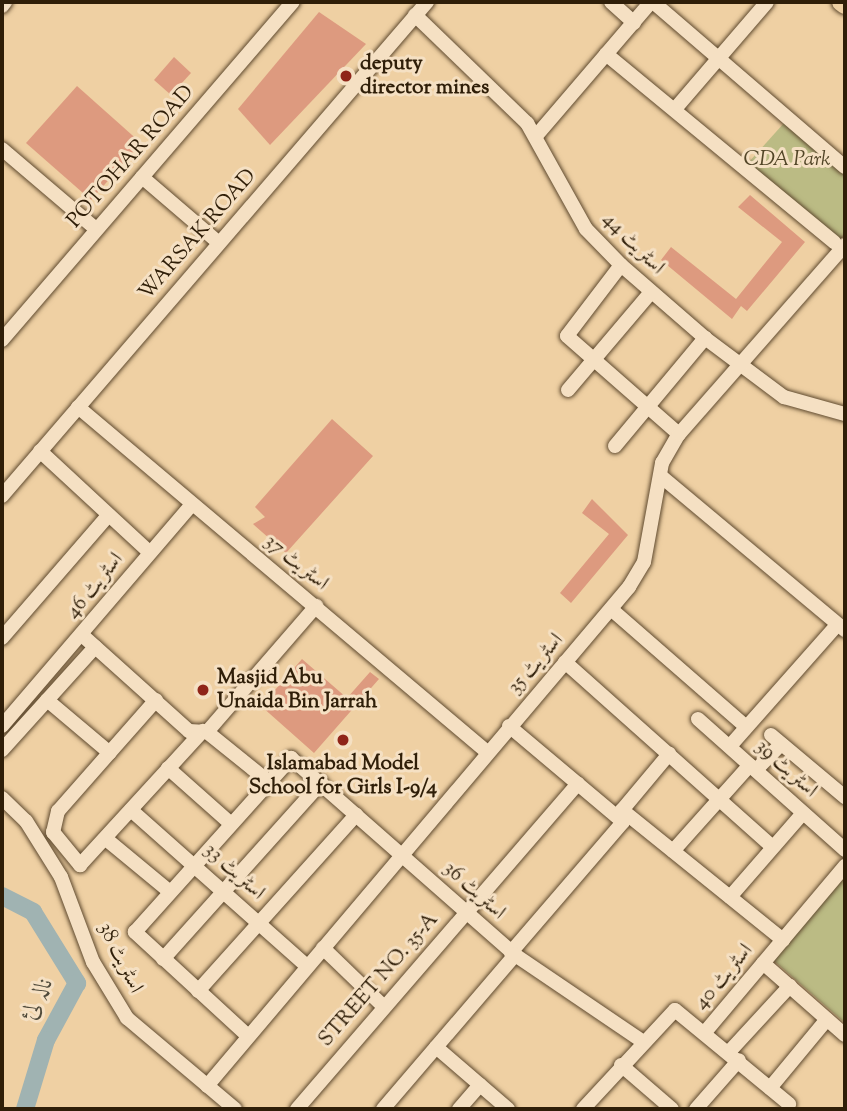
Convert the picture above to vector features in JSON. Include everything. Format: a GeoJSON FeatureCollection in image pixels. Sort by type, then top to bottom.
{"type":"FeatureCollection","features":[{"type":"Feature","properties":{"kind":"main road"},"geometry":{"type":"LineString","coordinates":[[841,2],[845,5]]}},
{"type":"Feature","properties":{"kind":"street"},"geometry":{"type":"LineString","coordinates":[[2,6],[5,2]]}},
{"type":"Feature","properties":{"kind":"street","name":"POTOHAR ROAD"},"geometry":{"type":"LineString","coordinates":[[2,340],[293,2]]}},
{"type":"Feature","properties":{"kind":"street","name":"WARSAK ROAD"},"geometry":{"type":"LineString","coordinates":[[2,496],[427,2]]}},
{"type":"Feature","properties":{"kind":"street"},"geometry":{"type":"LineString","coordinates":[[611,2],[634,23]]}},
{"type":"Feature","properties":{"kind":"street"},"geometry":{"type":"LineString","coordinates":[[536,136],[652,2],[845,167]]}},
{"type":"Feature","properties":{"kind":"street"},"geometry":{"type":"LineString","coordinates":[[674,109],[767,2]]}},
{"type":"Feature","properties":{"kind":"street","name":"اسٹریٹ 44"},"geometry":{"type":"LineString","coordinates":[[415,15],[496,89],[536,136],[586,229],[621,265],[705,338],[784,397],[845,414]]}},
{"type":"Feature","properties":{"kind":"street"},"geometry":{"type":"LineString","coordinates":[[606,54],[842,245]]}},
{"type":"Feature","properties":{"kind":"street"},"geometry":{"type":"LineString","coordinates":[[2,149],[96,229]]}},
{"type":"Feature","properties":{"kind":"street"},"geometry":{"type":"LineString","coordinates":[[142,177],[219,243]]}},
{"type":"Feature","properties":{"kind":"street","name":"اسٹریٹ 35"},"geometry":{"type":"LineString","coordinates":[[207,1086],[509,726],[611,609],[644,562],[662,477],[662,463],[679,434],[842,245]]}},
{"type":"Feature","properties":{"kind":"street"},"geometry":{"type":"LineString","coordinates":[[621,265],[567,333],[679,434]]}},
{"type":"Feature","properties":{"kind":"street"},"geometry":{"type":"LineString","coordinates":[[568,390],[651,292]]}},
{"type":"Feature","properties":{"kind":"street"},"geometry":{"type":"LineString","coordinates":[[615,446],[705,338]]}},
{"type":"Feature","properties":{"kind":"street","name":"اسٹریٹ 37"},"geometry":{"type":"LineString","coordinates":[[78,407],[487,752]]}},
{"type":"Feature","properties":{"kind":"street","name":"اسٹریٹ 46"},"geometry":{"type":"LineString","coordinates":[[2,726],[82,635],[149,552],[106,518],[40,451]]}},
{"type":"Feature","properties":{"kind":"street"},"geometry":{"type":"LineString","coordinates":[[662,477],[841,627],[745,726],[730,747]]}},
{"type":"Feature","properties":{"kind":"street"},"geometry":{"type":"LineString","coordinates":[[149,552],[192,504]]}},
{"type":"Feature","properties":{"kind":"street"},"geometry":{"type":"LineString","coordinates":[[2,638],[106,518]]}},
{"type":"Feature","properties":{"kind":"street"},"geometry":{"type":"LineString","coordinates":[[156,700],[58,811],[52,826],[80,865],[205,731],[316,606]]}},
{"type":"Feature","properties":{"kind":"street"},"geometry":{"type":"LineString","coordinates":[[611,609],[745,726]]}},
{"type":"Feature","properties":{"kind":"street"},"geometry":{"type":"LineString","coordinates":[[82,635],[189,731],[205,731],[269,782],[135,932],[248,1036]]}},
{"type":"Feature","properties":{"kind":"street"},"geometry":{"type":"LineString","coordinates":[[2,750],[95,647]]}},
{"type":"Feature","properties":{"kind":"street"},"geometry":{"type":"LineString","coordinates":[[565,662],[773,847]]}},
{"type":"Feature","properties":{"kind":"street"},"geometry":{"type":"LineString","coordinates":[[47,700],[110,753]]}},
{"type":"Feature","properties":{"kind":"street","name":"اسٹریٹ 39"},"geometry":{"type":"LineString","coordinates":[[698,719],[845,850]]}},
{"type":"Feature","properties":{"kind":"street"},"geometry":{"type":"LineString","coordinates":[[509,726],[578,784],[673,851],[783,940]]}},
{"type":"Feature","properties":{"kind":"street"},"geometry":{"type":"LineString","coordinates":[[673,851],[776,739],[845,797]]}},
{"type":"Feature","properties":{"kind":"street"},"geometry":{"type":"LineString","coordinates":[[620,813],[669,754]]}},
{"type":"Feature","properties":{"kind":"street","name":"اسٹریٹ 36"},"geometry":{"type":"LineString","coordinates":[[269,782],[291,758],[513,954],[642,1041]]}},
{"type":"Feature","properties":{"kind":"street"},"geometry":{"type":"LineString","coordinates":[[168,768],[231,824]]}},
{"type":"Feature","properties":{"kind":"street"},"geometry":{"type":"LineString","coordinates":[[163,959],[321,783]]}},
{"type":"Feature","properties":{"kind":"street","name":"STREET NO. 35-A"},"geometry":{"type":"LineString","coordinates":[[297,1109],[383,1006],[578,784]]}},
{"type":"Feature","properties":{"kind":"street","name":"اسٹریٹ 38"},"geometry":{"type":"LineString","coordinates":[[2,798],[26,821],[61,877],[110,994],[151,1041],[235,1109]]}},
{"type":"Feature","properties":{"kind":"street","name":"اسٹریٹ 33"},"geometry":{"type":"LineString","coordinates":[[131,810],[307,966]]}},
{"type":"Feature","properties":{"kind":"street"},"geometry":{"type":"LineString","coordinates":[[383,1109],[623,824],[620,813]]}},
{"type":"Feature","properties":{"kind":"street"},"geometry":{"type":"LineString","coordinates":[[730,897],[803,813]]}},
{"type":"Feature","properties":{"kind":"street"},"geometry":{"type":"LineString","coordinates":[[198,991],[356,815]]}},
{"type":"Feature","properties":{"kind":"street"},"geometry":{"type":"LineString","coordinates":[[106,839],[170,892]]}},
{"type":"Feature","properties":{"kind":"street","name":"اسٹریٹ 40"},"geometry":{"type":"LineString","coordinates":[[789,1104],[706,1031],[845,866]]}},
{"type":"Feature","properties":{"kind":"street"},"geometry":{"type":"LineString","coordinates":[[323,948],[383,1006]]}},
{"type":"Feature","properties":{"kind":"street"},"geometry":{"type":"LineString","coordinates":[[763,963],[845,1035]]}},
{"type":"Feature","properties":{"kind":"street"},"geometry":{"type":"LineString","coordinates":[[696,1109],[790,986]]}},
{"type":"Feature","properties":{"kind":"street"},"geometry":{"type":"LineString","coordinates":[[583,1109],[642,1041],[675,1010],[706,1031]]}},
{"type":"Feature","properties":{"kind":"street"},"geometry":{"type":"LineString","coordinates":[[770,1088],[827,1019]]}},
{"type":"Feature","properties":{"kind":"street"},"geometry":{"type":"LineString","coordinates":[[436,1047],[508,1109]]}},
{"type":"Feature","properties":{"kind":"street"},"geometry":{"type":"LineString","coordinates":[[621,1065],[668,1108]]}},
{"type":"Feature","properties":{"kind":"street"},"geometry":{"type":"LineString","coordinates":[[459,1109],[480,1085]]}},
{"type":"Feature","properties":{"kind":"green space","name":"CDA Park"},"geometry":{"type":"Polygon","coordinates":[[[784,123],[845,175],[845,234],[840,240],[748,163],[784,123]]]}},
{"type":"Feature","properties":{"kind":"green space"},"geometry":{"type":"Polygon","coordinates":[[[845,877],[845,1023],[773,960],[845,877]]]}},
{"type":"Feature","properties":{"kind":"building"},"geometry":{"type":"Polygon","coordinates":[[[319,12],[366,44],[270,145],[238,109],[319,12]]]}},
{"type":"Feature","properties":{"kind":"building"},"geometry":{"type":"Polygon","coordinates":[[[174,57],[191,73],[171,95],[154,80],[174,57]]]}},
{"type":"Feature","properties":{"kind":"building"},"geometry":{"type":"Polygon","coordinates":[[[77,86],[141,143],[91,200],[26,143],[77,86]]]}},
{"type":"Feature","properties":{"kind":"building"},"geometry":{"type":"Polygon","coordinates":[[[750,195],[805,242],[747,311],[741,306],[732,319],[661,260],[671,247],[736,299],[782,242],[738,207],[750,195]]]}},
{"type":"Feature","properties":{"kind":"building"},"geometry":{"type":"Polygon","coordinates":[[[332,419],[373,456],[286,553],[253,524],[265,517],[255,507],[332,419]]]}},
{"type":"Feature","properties":{"kind":"building"},"geometry":{"type":"Polygon","coordinates":[[[592,499],[628,535],[571,603],[560,593],[609,534],[582,513],[592,499]]]}},
{"type":"Feature","properties":{"kind":"building"},"geometry":{"type":"Polygon","coordinates":[[[302,659],[347,698],[370,672],[379,679],[314,753],[261,706],[302,659]]]}},
{"type":"Feature","properties":{"kind":"waterway","name":"نالہ لئ"},"geometry":{"type":"LineString","coordinates":[[2,896],[33,912],[77,983],[46,1040],[25,1109]]}},
{"type":"Feature","properties":{"kind":"place","name":"deputy director mines"},"geometry":{"type":"Point","coordinates":[346,76]}},
{"type":"Feature","properties":{"kind":"place","name":"Masjid Abu Unaida Bin Jarrah"},"geometry":{"type":"Point","coordinates":[203,690]}},
{"type":"Feature","properties":{"kind":"place","name":"Islamabad Model School for Girls I-9/4"},"geometry":{"type":"Point","coordinates":[343,740]}}]}
